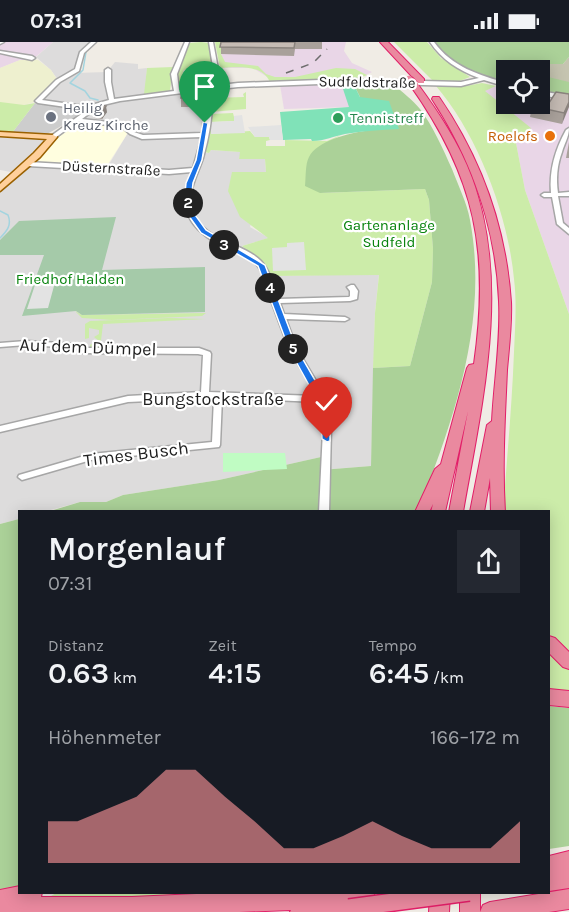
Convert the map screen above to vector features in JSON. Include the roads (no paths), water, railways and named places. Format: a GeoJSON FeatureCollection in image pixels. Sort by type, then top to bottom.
{"type":"FeatureCollection","features":[{"type":"Feature","properties":{"kind":"highway"},"geometry":{"type":"LineString","coordinates":[[374,42],[449,117],[464,142],[483,188],[495,231],[505,302],[497,509]]}},
{"type":"Feature","properties":{"kind":"highway"},"geometry":{"type":"LineString","coordinates":[[384,42],[417,83],[449,136],[473,194],[484,256],[485,322],[456,510]]}},
{"type":"Feature","properties":{"kind":"highway"},"geometry":{"type":"LineString","coordinates":[[438,510],[451,448],[482,341]]}},
{"type":"Feature","properties":{"kind":"highway"},"geometry":{"type":"LineString","coordinates":[[477,510],[501,382]]}},
{"type":"Feature","properties":{"kind":"highway"},"geometry":{"type":"LineString","coordinates":[[423,510],[451,448]]}},
{"type":"Feature","properties":{"kind":"highway"},"geometry":{"type":"LineString","coordinates":[[550,644],[569,662]]}},
{"type":"Feature","properties":{"kind":"highway"},"geometry":{"type":"LineString","coordinates":[[550,698],[569,699]]}},
{"type":"Feature","properties":{"kind":"highway"},"geometry":{"type":"LineString","coordinates":[[550,865],[569,861]]}},
{"type":"Feature","properties":{"kind":"highway"},"geometry":{"type":"LineString","coordinates":[[550,881],[569,878]]}},
{"type":"Feature","properties":{"kind":"highway"},"geometry":{"type":"LineString","coordinates":[[0,900],[25,894]]}},
{"type":"Feature","properties":{"kind":"highway"},"geometry":{"type":"LineString","coordinates":[[255,894],[306,906]]}},
{"type":"Feature","properties":{"kind":"highway"},"geometry":{"type":"LineString","coordinates":[[386,912],[387,894]]}},
{"type":"Feature","properties":{"kind":"highway"},"geometry":{"type":"LineString","coordinates":[[413,912],[414,894]]}},
{"type":"Feature","properties":{"kind":"highway"},"geometry":{"type":"LineString","coordinates":[[0,907],[306,906],[354,898],[431,894]]}},
{"type":"Feature","properties":{"kind":"highway"},"geometry":{"type":"LineString","coordinates":[[439,912],[440,894]]}},
{"type":"Feature","properties":{"kind":"highway"},"geometry":{"type":"LineString","coordinates":[[470,894],[470,912]]}},
{"type":"Feature","properties":{"kind":"highway"},"geometry":{"type":"LineString","coordinates":[[494,912],[569,899]]}},
{"type":"Feature","properties":{"kind":"main road"},"geometry":{"type":"LineString","coordinates":[[0,134],[53,137]]}},
{"type":"Feature","properties":{"kind":"main road"},"geometry":{"type":"LineString","coordinates":[[0,188],[28,164],[53,137]]}},
{"type":"Feature","properties":{"kind":"street"},"geometry":{"type":"LineString","coordinates":[[92,109],[38,101],[58,81],[77,70],[82,52],[94,42]]}},
{"type":"Feature","properties":{"kind":"street"},"geometry":{"type":"LineString","coordinates":[[177,93],[174,74],[188,42]]}},
{"type":"Feature","properties":{"kind":"street"},"geometry":{"type":"LineString","coordinates":[[211,42],[219,87]]}},
{"type":"Feature","properties":{"kind":"street"},"geometry":{"type":"LineString","coordinates":[[432,42],[449,61],[496,82]]}},
{"type":"Feature","properties":{"kind":"street"},"geometry":{"type":"LineString","coordinates":[[0,52],[32,58]]}},
{"type":"Feature","properties":{"kind":"street"},"geometry":{"type":"LineString","coordinates":[[108,70],[112,100]]}},
{"type":"Feature","properties":{"kind":"street","name":"Sudfeldstraße"},"geometry":{"type":"LineString","coordinates":[[53,137],[100,103],[112,100],[249,85],[346,81],[461,84],[484,78]]}},
{"type":"Feature","properties":{"kind":"street"},"geometry":{"type":"LineString","coordinates":[[208,89],[204,135],[188,202],[194,219],[209,236],[262,265],[299,362],[321,399],[327,430],[324,510]]}},
{"type":"Feature","properties":{"kind":"street"},"geometry":{"type":"LineString","coordinates":[[550,95],[569,98]]}},
{"type":"Feature","properties":{"kind":"street"},"geometry":{"type":"LineString","coordinates":[[79,120],[124,125],[132,133],[142,137],[204,135]]}},
{"type":"Feature","properties":{"kind":"street"},"geometry":{"type":"LineString","coordinates":[[569,130],[554,164],[554,194],[560,224],[569,231]]}},
{"type":"Feature","properties":{"kind":"street"},"geometry":{"type":"LineString","coordinates":[[561,146],[569,147]]}},
{"type":"Feature","properties":{"kind":"street","name":"Düsternstraße"},"geometry":{"type":"LineString","coordinates":[[28,164],[168,172],[194,170]]}},
{"type":"Feature","properties":{"kind":"street"},"geometry":{"type":"LineString","coordinates":[[544,195],[569,194]]}},
{"type":"Feature","properties":{"kind":"street"},"geometry":{"type":"LineString","coordinates":[[274,301],[350,299],[354,297],[351,287]]}},
{"type":"Feature","properties":{"kind":"street"},"geometry":{"type":"LineString","coordinates":[[281,316],[345,319]]}},
{"type":"Feature","properties":{"kind":"street","name":"Auf dem Dümpel"},"geometry":{"type":"LineString","coordinates":[[0,345],[26,343],[78,346],[82,350],[199,351],[207,354],[208,360],[205,395]]}},
{"type":"Feature","properties":{"kind":"street"},"geometry":{"type":"LineString","coordinates":[[218,395],[216,445],[220,455]]}},
{"type":"Feature","properties":{"kind":"street","name":"Bungstockstraße"},"geometry":{"type":"LineString","coordinates":[[0,429],[128,399],[218,395],[321,399]]}},
{"type":"Feature","properties":{"kind":"street","name":"Times Busch"},"geometry":{"type":"LineString","coordinates":[[22,477],[91,457],[216,445]]}},
{"type":"Feature","properties":{"kind":"waterway"},"geometry":{"type":"LineString","coordinates":[[86,52],[83,70],[70,83],[85,91],[90,98],[98,100]]}},
{"type":"Feature","properties":{"kind":"waterway"},"geometry":{"type":"LineString","coordinates":[[0,211],[8,215],[9,222],[7,230],[0,238]]}},
{"type":"Feature","properties":{"kind":"railway"},"geometry":{"type":"LineString","coordinates":[[286,73],[313,63],[327,49]]}},
{"type":"Feature","properties":{"kind":"place","name":"Heilig Kreuz Kirche"},"geometry":{"type":"Point","coordinates":[51,117]}},
{"type":"Feature","properties":{"kind":"place","name":"Tennistreff"},"geometry":{"type":"Point","coordinates":[338,118]}},
{"type":"Feature","properties":{"kind":"place","name":"Roelofs"},"geometry":{"type":"Point","coordinates":[550,136]}},
{"type":"Feature","properties":{"kind":"park label","name":"Gartenanlage Sudfeld"},"geometry":{"type":"Point","coordinates":[389,234]}},
{"type":"Feature","properties":{"kind":"park label","name":"Friedhof Halden"},"geometry":{"type":"Point","coordinates":[70,279]}}]}
